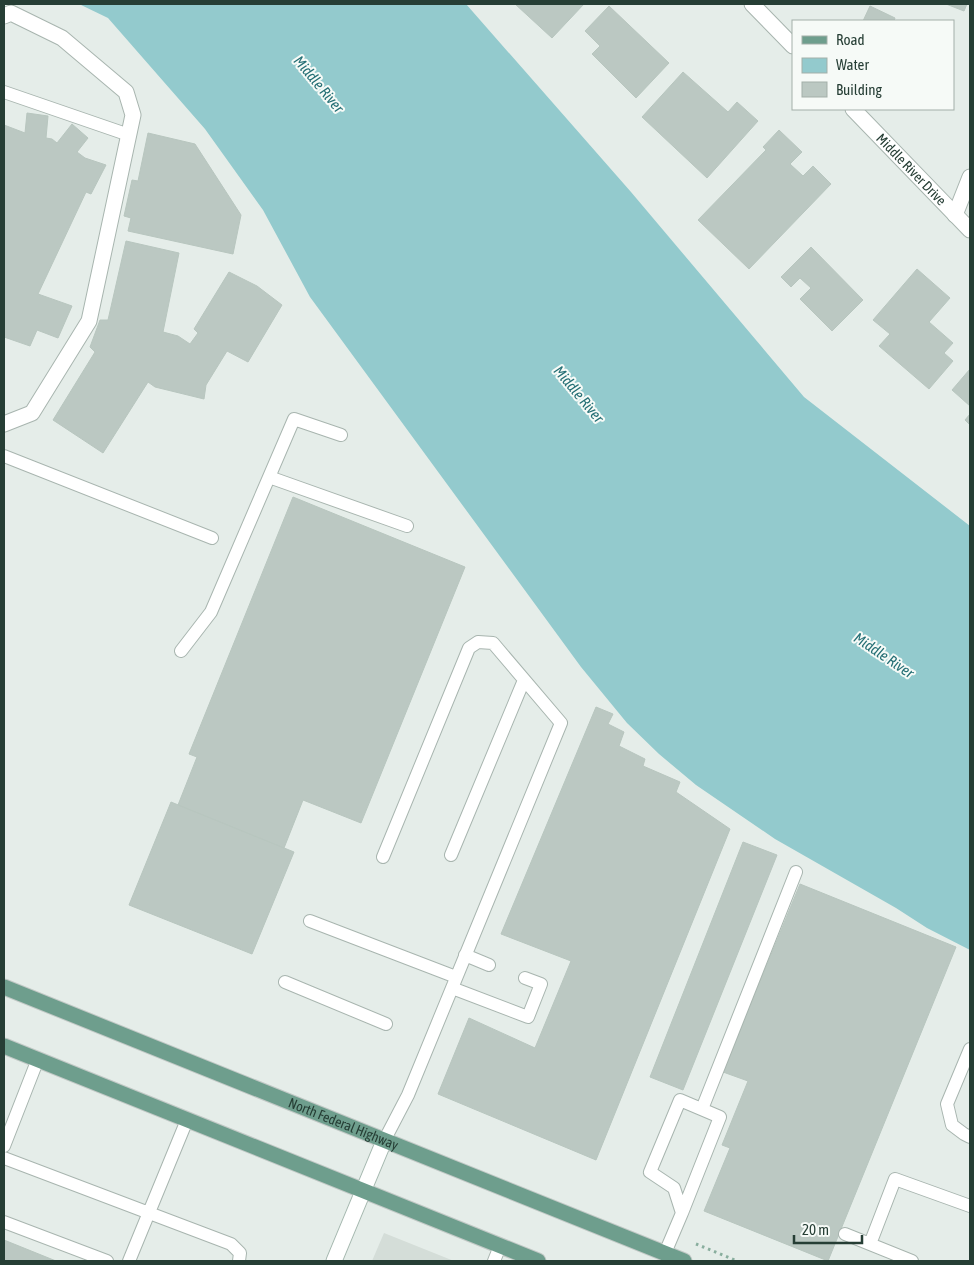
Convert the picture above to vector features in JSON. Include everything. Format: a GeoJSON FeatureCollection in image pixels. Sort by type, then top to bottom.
{"type":"FeatureCollection","features":[{"type":"Feature","properties":{"kind":"main road","name":"North Federal Highway"},"geometry":{"type":"LineString","coordinates":[[4,987],[684,1261]]}},
{"type":"Feature","properties":{"kind":"main road"},"geometry":{"type":"LineString","coordinates":[[4,1046],[538,1261]]}},
{"type":"Feature","properties":{"kind":"street"},"geometry":{"type":"LineString","coordinates":[[752,4],[792,45]]}},
{"type":"Feature","properties":{"kind":"street"},"geometry":{"type":"LineString","coordinates":[[4,16],[11,13],[62,38],[126,92],[134,115],[89,321],[32,413],[4,424]]}},
{"type":"Feature","properties":{"kind":"street","name":"Middle River Drive"},"geometry":{"type":"LineString","coordinates":[[854,110],[970,230]]}},
{"type":"Feature","properties":{"kind":"street"},"geometry":{"type":"LineString","coordinates":[[955,214],[970,177]]}},
{"type":"Feature","properties":{"kind":"street"},"geometry":{"type":"LineString","coordinates":[[334,1261],[384,1141]]}},
{"type":"Feature","properties":{"kind":"lane"},"geometry":{"type":"LineString","coordinates":[[4,92],[129,135]]}},
{"type":"Feature","properties":{"kind":"lane"},"geometry":{"type":"LineString","coordinates":[[4,413],[18,418]]}},
{"type":"Feature","properties":{"kind":"lane"},"geometry":{"type":"LineString","coordinates":[[181,651],[211,612],[294,419],[341,435]]}},
{"type":"Feature","properties":{"kind":"lane"},"geometry":{"type":"LineString","coordinates":[[4,456],[212,538]]}},
{"type":"Feature","properties":{"kind":"lane"},"geometry":{"type":"LineString","coordinates":[[269,477],[407,526]]}},
{"type":"Feature","properties":{"kind":"lane"},"geometry":{"type":"LineString","coordinates":[[382,857],[469,648],[478,642],[492,643],[560,723],[408,1095],[384,1141]]}},
{"type":"Feature","properties":{"kind":"lane"},"geometry":{"type":"LineString","coordinates":[[452,854],[524,680]]}},
{"type":"Feature","properties":{"kind":"lane"},"geometry":{"type":"LineString","coordinates":[[702,1110],[796,872]]}},
{"type":"Feature","properties":{"kind":"lane"},"geometry":{"type":"LineString","coordinates":[[310,921],[454,983],[528,1018],[541,984],[526,978]]}},
{"type":"Feature","properties":{"kind":"lane"},"geometry":{"type":"LineString","coordinates":[[465,955],[489,964]]}},
{"type":"Feature","properties":{"kind":"lane"},"geometry":{"type":"LineString","coordinates":[[285,982],[386,1024]]}},
{"type":"Feature","properties":{"kind":"lane"},"geometry":{"type":"LineString","coordinates":[[970,1049],[966,1069],[947,1104],[952,1125],[970,1137]]}},
{"type":"Feature","properties":{"kind":"lane"},"geometry":{"type":"LineString","coordinates":[[4,1146],[38,1059]]}},
{"type":"Feature","properties":{"kind":"lane"},"geometry":{"type":"LineString","coordinates":[[665,1254],[682,1213],[720,1117],[680,1100],[650,1172],[674,1188],[682,1213]]}},
{"type":"Feature","properties":{"kind":"lane"},"geometry":{"type":"LineString","coordinates":[[130,1261],[187,1120]]}},
{"type":"Feature","properties":{"kind":"lane"},"geometry":{"type":"LineString","coordinates":[[4,1158],[231,1244],[240,1253],[240,1261]]}},
{"type":"Feature","properties":{"kind":"lane"},"geometry":{"type":"LineString","coordinates":[[870,1244],[895,1179],[970,1206]]}},
{"type":"Feature","properties":{"kind":"lane"},"geometry":{"type":"LineString","coordinates":[[4,1222],[107,1261]]}},
{"type":"Feature","properties":{"kind":"lane"},"geometry":{"type":"LineString","coordinates":[[844,1234],[912,1261]]}},
{"type":"Feature","properties":{"kind":"lane"},"geometry":{"type":"LineString","coordinates":[[494,1261],[500,1246]]}},
{"type":"Feature","properties":{"kind":"shaded area"},"geometry":{"type":"Polygon","coordinates":[[[384,1233],[454,1261],[372,1261],[384,1233]]]}},
{"type":"Feature","properties":{"kind":"water","name":"Middle River"},"geometry":{"type":"Polygon","coordinates":[[[79,4],[466,4],[631,192],[804,397],[970,526],[970,950],[927,928],[896,908],[775,839],[696,785],[659,754],[627,723],[581,667],[310,297],[263,210],[205,129],[108,18],[79,4]]]}},
{"type":"Feature","properties":{"kind":"building"},"geometry":{"type":"Polygon","coordinates":[[[515,4],[584,4],[552,38],[515,4]]]}},
{"type":"Feature","properties":{"kind":"building"},"geometry":{"type":"Polygon","coordinates":[[[946,4],[967,4],[964,11],[946,4]]]}},
{"type":"Feature","properties":{"kind":"building"},"geometry":{"type":"Polygon","coordinates":[[[609,6],[669,63],[636,98],[592,54],[600,46],[585,31],[609,6]]]}},
{"type":"Feature","properties":{"kind":"building"},"geometry":{"type":"Polygon","coordinates":[[[870,6],[895,18],[894,20],[863,20],[870,6]]]}},
{"type":"Feature","properties":{"kind":"building"},"geometry":{"type":"Polygon","coordinates":[[[683,72],[728,112],[737,102],[758,121],[707,178],[642,117],[683,72]]]}},
{"type":"Feature","properties":{"kind":"building"},"geometry":{"type":"Polygon","coordinates":[[[27,113],[48,116],[46,138],[52,139],[57,143],[72,124],[88,138],[77,152],[85,158],[106,165],[91,194],[86,192],[38,294],[72,306],[58,338],[37,330],[30,346],[4,337],[4,125],[25,133],[27,113]]]}},
{"type":"Feature","properties":{"kind":"building"},"geometry":{"type":"Polygon","coordinates":[[[779,130],[802,152],[790,164],[803,176],[813,166],[831,184],[749,269],[698,220],[766,150],[763,147],[779,130]]]}},
{"type":"Feature","properties":{"kind":"building"},"geometry":{"type":"Polygon","coordinates":[[[148,133],[195,144],[241,215],[233,254],[128,231],[131,218],[124,216],[132,180],[138,181],[148,133]]]}},
{"type":"Feature","properties":{"kind":"building"},"geometry":{"type":"Polygon","coordinates":[[[126,241],[179,253],[163,332],[178,336],[190,344],[198,333],[194,329],[229,272],[257,286],[282,305],[248,362],[227,351],[206,385],[204,399],[155,387],[148,382],[103,453],[53,420],[95,352],[90,347],[100,320],[108,320],[126,241]]]}},
{"type":"Feature","properties":{"kind":"building"},"geometry":{"type":"Polygon","coordinates":[[[811,247],[863,300],[832,331],[800,299],[811,288],[800,278],[791,287],[781,277],[811,247]]]}},
{"type":"Feature","properties":{"kind":"building"},"geometry":{"type":"Polygon","coordinates":[[[917,269],[950,298],[929,322],[953,343],[944,353],[953,361],[929,389],[879,346],[890,334],[873,320],[917,269]]]}},
{"type":"Feature","properties":{"kind":"building"},"geometry":{"type":"Polygon","coordinates":[[[970,369],[970,406],[952,390],[970,369]]]}},
{"type":"Feature","properties":{"kind":"building"},"geometry":{"type":"Polygon","coordinates":[[[970,414],[970,425],[965,420],[970,414]]]}},
{"type":"Feature","properties":{"kind":"building"},"geometry":{"type":"Polygon","coordinates":[[[293,497],[465,567],[361,823],[303,800],[284,848],[178,805],[197,757],[189,754],[293,497]]]}},
{"type":"Feature","properties":{"kind":"building"},"geometry":{"type":"Polygon","coordinates":[[[596,707],[613,714],[608,724],[624,732],[619,746],[645,759],[643,766],[680,782],[676,792],[730,829],[596,1160],[438,1094],[469,1018],[535,1048],[571,961],[501,934],[596,707]]]}},
{"type":"Feature","properties":{"kind":"building"},"geometry":{"type":"Polygon","coordinates":[[[171,802],[294,852],[252,954],[129,905],[171,802]]]}},
{"type":"Feature","properties":{"kind":"building"},"geometry":{"type":"Polygon","coordinates":[[[743,842],[777,855],[683,1090],[650,1077],[743,842]]]}},
{"type":"Feature","properties":{"kind":"building"},"geometry":{"type":"Polygon","coordinates":[[[800,884],[956,947],[828,1261],[704,1211],[730,1148],[722,1145],[748,1081],[723,1072],[800,884]]]}},
{"type":"Feature","properties":{"kind":"building"},"geometry":{"type":"Polygon","coordinates":[[[4,1240],[56,1261],[4,1261],[4,1240]]]}}]}
